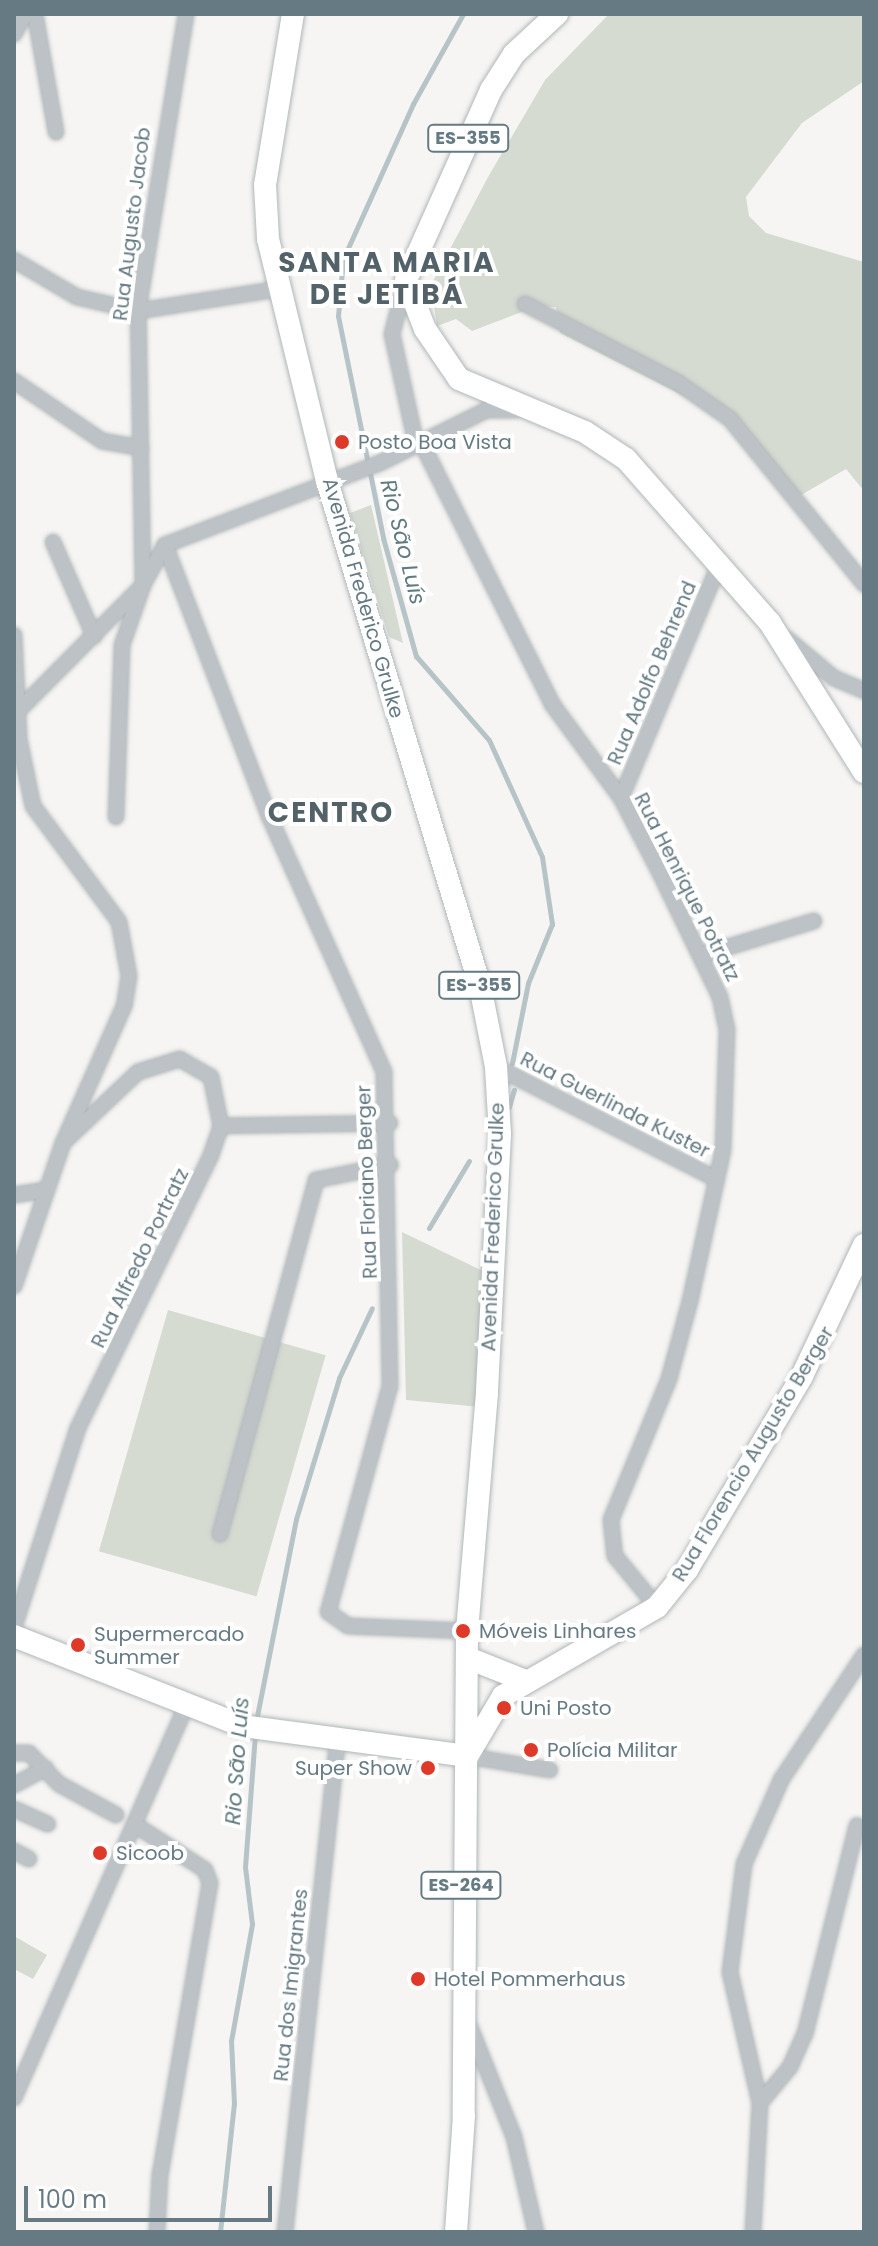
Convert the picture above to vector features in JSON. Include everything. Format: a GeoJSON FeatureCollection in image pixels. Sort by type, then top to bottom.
{"type":"FeatureCollection","features":[{"type":"Feature","properties":{"kind":"main road","name":"Avenida Frederico Grulke"},"geometry":{"type":"LineString","coordinates":[[293,14],[265,185],[279,289],[327,481],[480,986],[496,1067],[491,1317],[467,1631],[467,1756],[460,1848],[465,2014],[456,2232]]}},
{"type":"Feature","properties":{"kind":"main road","name":"ES-355"},"geometry":{"type":"LineString","coordinates":[[406,280],[491,90],[514,54],[557,14]]}},
{"type":"Feature","properties":{"kind":"main road"},"geometry":{"type":"LineString","coordinates":[[406,280],[438,354],[459,379],[530,410],[626,459],[770,623],[864,772]]}},
{"type":"Feature","properties":{"kind":"main road","name":"Rua Florencio Augusto Berger"},"geometry":{"type":"LineString","coordinates":[[467,1756],[503,1696],[523,1680],[657,1607],[687,1570],[802,1376],[864,1245]]}},
{"type":"Feature","properties":{"kind":"main road"},"geometry":{"type":"LineString","coordinates":[[14,1636],[186,1707],[243,1726],[337,1742],[467,1756]]}},
{"type":"Feature","properties":{"kind":"main road"},"geometry":{"type":"LineString","coordinates":[[468,1658],[523,1680]]}},
{"type":"Feature","properties":{"kind":"street"},"geometry":{"type":"LineString","coordinates":[[14,34],[25,14]]}},
{"type":"Feature","properties":{"kind":"street"},"geometry":{"type":"LineString","coordinates":[[35,14],[56,132]]}},
{"type":"Feature","properties":{"kind":"street","name":"Rua Augusto Jacob"},"geometry":{"type":"LineString","coordinates":[[143,585],[138,311],[186,14]]}},
{"type":"Feature","properties":{"kind":"street"},"geometry":{"type":"LineString","coordinates":[[14,260],[77,297],[138,311],[279,289]]}},
{"type":"Feature","properties":{"kind":"street","name":"Rua Henrique Potratz"},"geometry":{"type":"LineString","coordinates":[[406,280],[392,334],[418,443],[552,704],[621,798],[702,955],[720,997],[730,1064],[716,1179],[669,1379],[611,1520],[615,1556],[657,1607]]}},
{"type":"Feature","properties":{"kind":"street"},"geometry":{"type":"LineString","coordinates":[[525,304],[677,382],[730,419],[864,584]]}},
{"type":"Feature","properties":{"kind":"street"},"geometry":{"type":"LineString","coordinates":[[14,381],[102,441],[141,448]]}},
{"type":"Feature","properties":{"kind":"street"},"geometry":{"type":"LineString","coordinates":[[116,817],[122,645],[143,585],[165,545],[380,463],[487,410],[530,410]]}},
{"type":"Feature","properties":{"kind":"street"},"geometry":{"type":"LineString","coordinates":[[53,542],[94,636]]}},
{"type":"Feature","properties":{"kind":"street","name":"Rua Floriano Berger"},"geometry":{"type":"LineString","coordinates":[[165,545],[269,816],[369,1026],[390,1123],[390,1386],[328,1612],[340,1625],[467,1631]]}},
{"type":"Feature","properties":{"kind":"street","name":"Rua Adolfo Behrend"},"geometry":{"type":"LineString","coordinates":[[621,798],[720,563]]}},
{"type":"Feature","properties":{"kind":"street"},"geometry":{"type":"LineString","coordinates":[[20,709],[143,585]]}},
{"type":"Feature","properties":{"kind":"street"},"geometry":{"type":"LineString","coordinates":[[770,623],[834,678],[864,691]]}},
{"type":"Feature","properties":{"kind":"street"},"geometry":{"type":"LineString","coordinates":[[14,635],[23,775],[33,806],[119,922],[129,949],[124,1006],[63,1143],[14,1286]]}},
{"type":"Feature","properties":{"kind":"street"},"geometry":{"type":"LineString","coordinates":[[702,955],[814,921]]}},
{"type":"Feature","properties":{"kind":"street"},"geometry":{"type":"LineString","coordinates":[[63,1143],[138,1072],[180,1059],[211,1077],[221,1126],[390,1123]]}},
{"type":"Feature","properties":{"kind":"street","name":"Rua Guerlinda Kuster"},"geometry":{"type":"LineString","coordinates":[[496,1067],[716,1179]]}},
{"type":"Feature","properties":{"kind":"street","name":"Rua Alfredo Portratz"},"geometry":{"type":"LineString","coordinates":[[14,1627],[78,1428],[197,1191],[221,1126]]}},
{"type":"Feature","properties":{"kind":"street"},"geometry":{"type":"LineString","coordinates":[[220,1534],[316,1180],[390,1165]]}},
{"type":"Feature","properties":{"kind":"street"},"geometry":{"type":"LineString","coordinates":[[14,1195],[46,1190]]}},
{"type":"Feature","properties":{"kind":"street"},"geometry":{"type":"LineString","coordinates":[[753,2232],[760,2103],[730,1972],[744,1864],[781,1780],[864,1655]]}},
{"type":"Feature","properties":{"kind":"street"},"geometry":{"type":"LineString","coordinates":[[14,2098],[17,2083],[137,1826],[186,1707]]}},
{"type":"Feature","properties":{"kind":"street","name":"Rua dos Imigrantes"},"geometry":{"type":"LineString","coordinates":[[285,2232],[337,1742]]}},
{"type":"Feature","properties":{"kind":"street"},"geometry":{"type":"LineString","coordinates":[[14,1753],[29,1753],[68,1791],[116,1815]]}},
{"type":"Feature","properties":{"kind":"street"},"geometry":{"type":"LineString","coordinates":[[467,1756],[550,1770]]}},
{"type":"Feature","properties":{"kind":"street"},"geometry":{"type":"LineString","coordinates":[[14,1785],[46,1768]]}},
{"type":"Feature","properties":{"kind":"street"},"geometry":{"type":"LineString","coordinates":[[14,1809],[48,1824]]}},
{"type":"Feature","properties":{"kind":"street"},"geometry":{"type":"LineString","coordinates":[[760,2103],[805,2034],[857,1825]]}},
{"type":"Feature","properties":{"kind":"street"},"geometry":{"type":"LineString","coordinates":[[137,1826],[205,1870],[210,1883],[160,2174],[157,2232]]}},
{"type":"Feature","properties":{"kind":"street"},"geometry":{"type":"LineString","coordinates":[[14,1851],[29,1859]]}},
{"type":"Feature","properties":{"kind":"street"},"geometry":{"type":"LineString","coordinates":[[465,2014],[514,2137],[536,2232]]}},
{"type":"Feature","properties":{"kind":"shaded area"},"geometry":{"type":"Polygon","coordinates":[[[609,14],[864,14],[864,81],[802,123],[746,197],[749,216],[766,233],[864,262],[864,491],[846,469],[796,498],[713,411],[560,333],[556,307],[537,306],[472,331],[456,319],[437,326],[431,285],[488,177],[545,80],[609,14]]]}},
{"type":"Feature","properties":{"kind":"shaded area"},"geometry":{"type":"Polygon","coordinates":[[[371,505],[403,643],[389,637],[350,513],[371,505]]]}},
{"type":"Feature","properties":{"kind":"shaded area"},"geometry":{"type":"Polygon","coordinates":[[[402,1232],[489,1274],[480,1407],[406,1400],[402,1232]]]}},
{"type":"Feature","properties":{"kind":"shaded area"},"geometry":{"type":"Polygon","coordinates":[[[168,1310],[326,1355],[256,1596],[99,1551],[168,1310]]]}},
{"type":"Feature","properties":{"kind":"shaded area"},"geometry":{"type":"Polygon","coordinates":[[[14,1936],[47,1955],[33,1979],[14,1969],[14,1936]]]}},
{"type":"Feature","properties":{"kind":"waterway","name":"Rio São Luís"},"geometry":{"type":"LineString","coordinates":[[463,14],[413,104],[343,259],[338,316],[383,538],[416,656],[489,740],[542,857],[552,924],[528,983],[512,1063]]}},
{"type":"Feature","properties":{"kind":"waterway","name":"Rio São Luís"},"geometry":{"type":"LineString","coordinates":[[509,1107],[514,1090]]}},
{"type":"Feature","properties":{"kind":"waterway","name":"Rio São Luís"},"geometry":{"type":"LineString","coordinates":[[429,1228],[469,1161]]}},
{"type":"Feature","properties":{"kind":"waterway","name":"Rio São Luís"},"geometry":{"type":"LineString","coordinates":[[256,1721],[296,1519],[339,1378],[372,1308]]}},
{"type":"Feature","properties":{"kind":"waterway","name":"Rio São Luís"},"geometry":{"type":"LineString","coordinates":[[220,2232],[234,2104],[231,2041],[252,1924],[245,1867],[255,1735]]}},
{"type":"Feature","properties":{"kind":"place","name":"Posto Boa Vista"},"geometry":{"type":"Point","coordinates":[342,442]}},
{"type":"Feature","properties":{"kind":"place","name":"Móveis Linhares"},"geometry":{"type":"Point","coordinates":[463,1631]}},
{"type":"Feature","properties":{"kind":"place","name":"Supermercado Summer"},"geometry":{"type":"Point","coordinates":[78,1645]}},
{"type":"Feature","properties":{"kind":"place","name":"Uni Posto"},"geometry":{"type":"Point","coordinates":[504,1708]}},
{"type":"Feature","properties":{"kind":"place","name":"Polícia Militar"},"geometry":{"type":"Point","coordinates":[531,1750]}},
{"type":"Feature","properties":{"kind":"place","name":"Super Show"},"geometry":{"type":"Point","coordinates":[428,1768]}},
{"type":"Feature","properties":{"kind":"place","name":"Sicoob"},"geometry":{"type":"Point","coordinates":[100,1853]}},
{"type":"Feature","properties":{"kind":"place","name":"Hotel Pommerhaus"},"geometry":{"type":"Point","coordinates":[418,1979]}},
{"type":"Feature","properties":{"kind":"district","name":"SANTA MARIA DE JETIBÁ"},"geometry":{"type":"Point","coordinates":[387,279]}},
{"type":"Feature","properties":{"kind":"district","name":"CENTRO"},"geometry":{"type":"Point","coordinates":[331,813]}}]}
